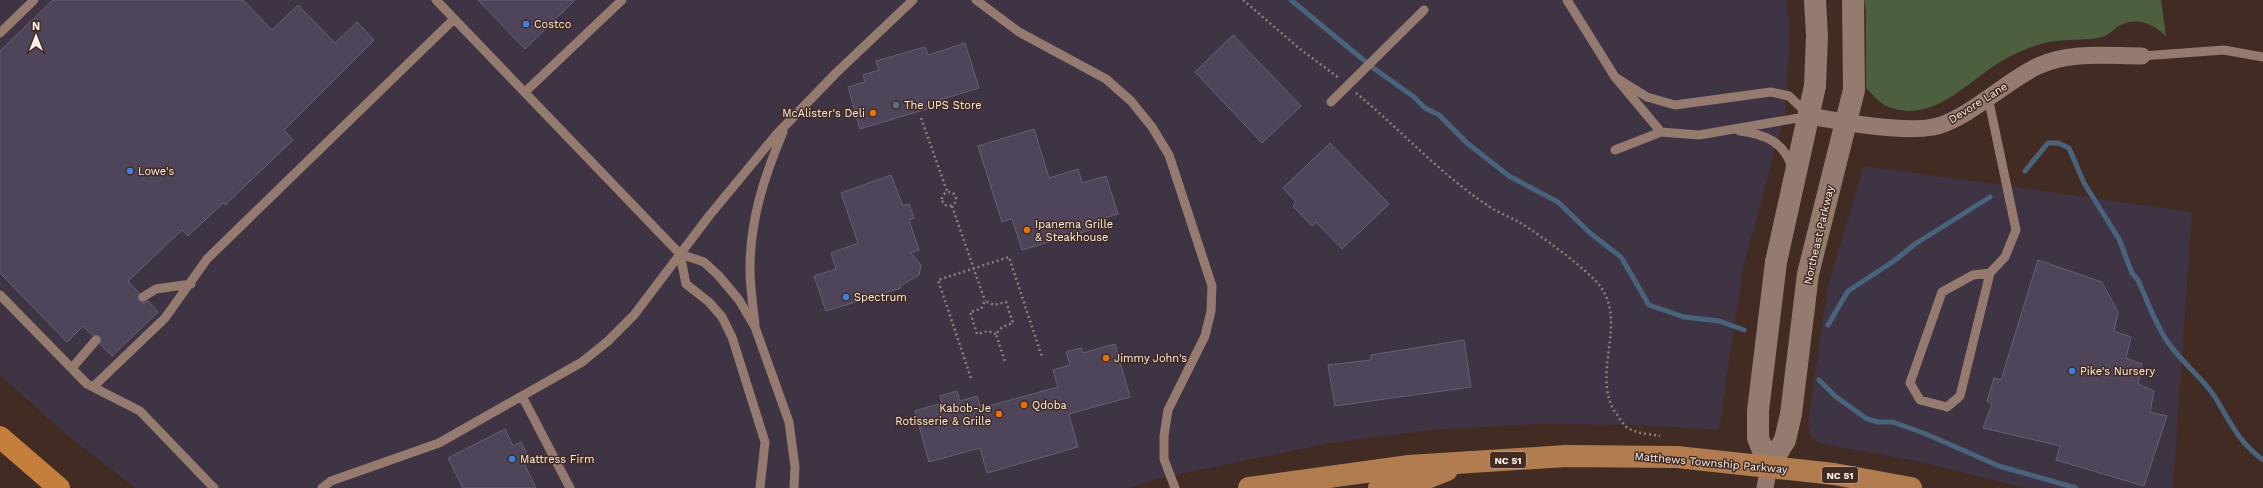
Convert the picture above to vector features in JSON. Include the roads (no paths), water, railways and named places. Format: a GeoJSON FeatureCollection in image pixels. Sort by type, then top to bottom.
{"type":"FeatureCollection","features":[{"type":"Feature","properties":{"kind":"highway"},"geometry":{"type":"LineString","coordinates":[[0,437],[59,488]]}},
{"type":"Feature","properties":{"kind":"main road","name":"Matthews Township Parkway"},"geometry":{"type":"LineString","coordinates":[[1248,488],[1409,466],[1566,456],[1628,456],[1677,457],[1769,466],[1834,474],[1911,488]]}},
{"type":"Feature","properties":{"kind":"main road"},"geometry":{"type":"LineString","coordinates":[[1379,488],[1417,482],[1467,462]]}},
{"type":"Feature","properties":{"kind":"street"},"geometry":{"type":"LineString","coordinates":[[1769,466],[1758,438],[1758,411],[1776,262],[1810,116],[1815,86],[1817,36],[1815,0]]}},
{"type":"Feature","properties":{"kind":"street","name":"Northeast Parkway"},"geometry":{"type":"LineString","coordinates":[[1765,488],[1769,466],[1784,440],[1791,414],[1808,274],[1854,90],[1855,39],[1853,0]]}},
{"type":"Feature","properties":{"kind":"street","name":"Devore Lane"},"geometry":{"type":"LineString","coordinates":[[1810,116],[1847,122],[1909,128],[1934,127],[1950,122],[2036,66],[2055,59],[2077,56],[2142,56]]}},
{"type":"Feature","properties":{"kind":"lane"},"geometry":{"type":"LineString","coordinates":[[0,33],[34,0]]}},
{"type":"Feature","properties":{"kind":"lane"},"geometry":{"type":"LineString","coordinates":[[436,0],[680,254],[704,262],[719,276],[739,300],[755,327],[790,422],[795,467],[794,488]]}},
{"type":"Feature","properties":{"kind":"lane"},"geometry":{"type":"LineString","coordinates":[[525,92],[622,0]]}},
{"type":"Feature","properties":{"kind":"lane"},"geometry":{"type":"LineString","coordinates":[[322,488],[331,481],[439,443],[582,362],[608,341],[634,315],[709,216],[785,126],[836,73],[913,0]]}},
{"type":"Feature","properties":{"kind":"lane"},"geometry":{"type":"LineString","coordinates":[[976,0],[1019,32],[1106,79],[1131,101],[1152,127],[1169,155],[1212,286],[1211,311],[1205,336],[1168,410],[1164,436],[1164,459],[1175,488]]}},
{"type":"Feature","properties":{"kind":"lane"},"geometry":{"type":"LineString","coordinates":[[1567,0],[1615,77],[1661,132]]}},
{"type":"Feature","properties":{"kind":"lane"},"geometry":{"type":"LineString","coordinates":[[1331,102],[1424,10]]}},
{"type":"Feature","properties":{"kind":"lane"},"geometry":{"type":"LineString","coordinates":[[93,386],[165,318],[207,259],[454,19]]}},
{"type":"Feature","properties":{"kind":"lane"},"geometry":{"type":"LineString","coordinates":[[2142,56],[2224,50],[2263,57]]}},
{"type":"Feature","properties":{"kind":"lane"},"geometry":{"type":"LineString","coordinates":[[1615,77],[1647,97],[1675,105],[1771,92],[1789,96],[1810,116]]}},
{"type":"Feature","properties":{"kind":"lane"},"geometry":{"type":"LineString","coordinates":[[1988,97],[2016,230],[2005,257],[1990,273],[1960,396],[1947,407],[1920,400],[1910,383],[1942,292],[1973,275],[1990,273]]}},
{"type":"Feature","properties":{"kind":"lane"},"geometry":{"type":"LineString","coordinates":[[1615,150],[1661,132],[1699,135],[1810,116]]}},
{"type":"Feature","properties":{"kind":"lane"},"geometry":{"type":"LineString","coordinates":[[755,327],[750,270],[751,238],[765,174],[785,126]]}},
{"type":"Feature","properties":{"kind":"lane"},"geometry":{"type":"LineString","coordinates":[[1731,130],[1758,133],[1770,138],[1783,149],[1790,161],[1795,178]]}},
{"type":"Feature","properties":{"kind":"lane"},"geometry":{"type":"LineString","coordinates":[[680,254],[686,284],[709,302],[722,317],[732,337],[765,442],[760,488]]}},
{"type":"Feature","properties":{"kind":"lane"},"geometry":{"type":"LineString","coordinates":[[144,297],[156,289],[190,284]]}},
{"type":"Feature","properties":{"kind":"lane"},"geometry":{"type":"LineString","coordinates":[[0,295],[87,384],[140,411],[214,488]]}},
{"type":"Feature","properties":{"kind":"lane"},"geometry":{"type":"LineString","coordinates":[[72,368],[96,340]]}},
{"type":"Feature","properties":{"kind":"lane"},"geometry":{"type":"LineString","coordinates":[[522,396],[570,488]]}},
{"type":"Feature","properties":{"kind":"waterway"},"geometry":{"type":"LineString","coordinates":[[1291,0],[1372,67],[1414,97],[1425,108],[1439,115],[1467,143],[1509,176],[1558,202],[1590,233],[1621,257],[1649,305],[1684,317],[1719,321],[1744,330]]}},
{"type":"Feature","properties":{"kind":"waterway"},"geometry":{"type":"LineString","coordinates":[[2025,171],[2048,143],[2058,143],[2069,148],[2084,183],[2119,239],[2132,273],[2138,280],[2155,319],[2167,341],[2178,356],[2209,389],[2241,438],[2254,453],[2263,460]]}},
{"type":"Feature","properties":{"kind":"waterway"},"geometry":{"type":"LineString","coordinates":[[1828,325],[1848,291],[1894,261],[1915,244],[1990,197]]}},
{"type":"Feature","properties":{"kind":"waterway"},"geometry":{"type":"LineString","coordinates":[[1819,380],[1835,396],[1867,419],[1878,422],[1893,422],[1926,434],[1999,466],[2076,488]]}},
{"type":"Feature","properties":{"kind":"place","name":"Costco"},"geometry":{"type":"Point","coordinates":[526,24]}},
{"type":"Feature","properties":{"kind":"place","name":"The UPS Store"},"geometry":{"type":"Point","coordinates":[896,105]}},
{"type":"Feature","properties":{"kind":"place","name":"McAlister's Deli"},"geometry":{"type":"Point","coordinates":[873,113]}},
{"type":"Feature","properties":{"kind":"place","name":"Lowe's"},"geometry":{"type":"Point","coordinates":[130,171]}},
{"type":"Feature","properties":{"kind":"place","name":"Ipanema Grille & Steakhouse"},"geometry":{"type":"Point","coordinates":[1027,230]}},
{"type":"Feature","properties":{"kind":"place","name":"Spectrum"},"geometry":{"type":"Point","coordinates":[846,297]}},
{"type":"Feature","properties":{"kind":"place","name":"Jimmy John's"},"geometry":{"type":"Point","coordinates":[1106,358]}},
{"type":"Feature","properties":{"kind":"place","name":"Pike's Nursery"},"geometry":{"type":"Point","coordinates":[2072,371]}},
{"type":"Feature","properties":{"kind":"place","name":"Qdoba"},"geometry":{"type":"Point","coordinates":[1024,405]}},
{"type":"Feature","properties":{"kind":"place","name":"Kabob-Je Rotisserie & Grille"},"geometry":{"type":"Point","coordinates":[999,414]}},
{"type":"Feature","properties":{"kind":"place","name":"Mattress Firm"},"geometry":{"type":"Point","coordinates":[512,459]}}]}
